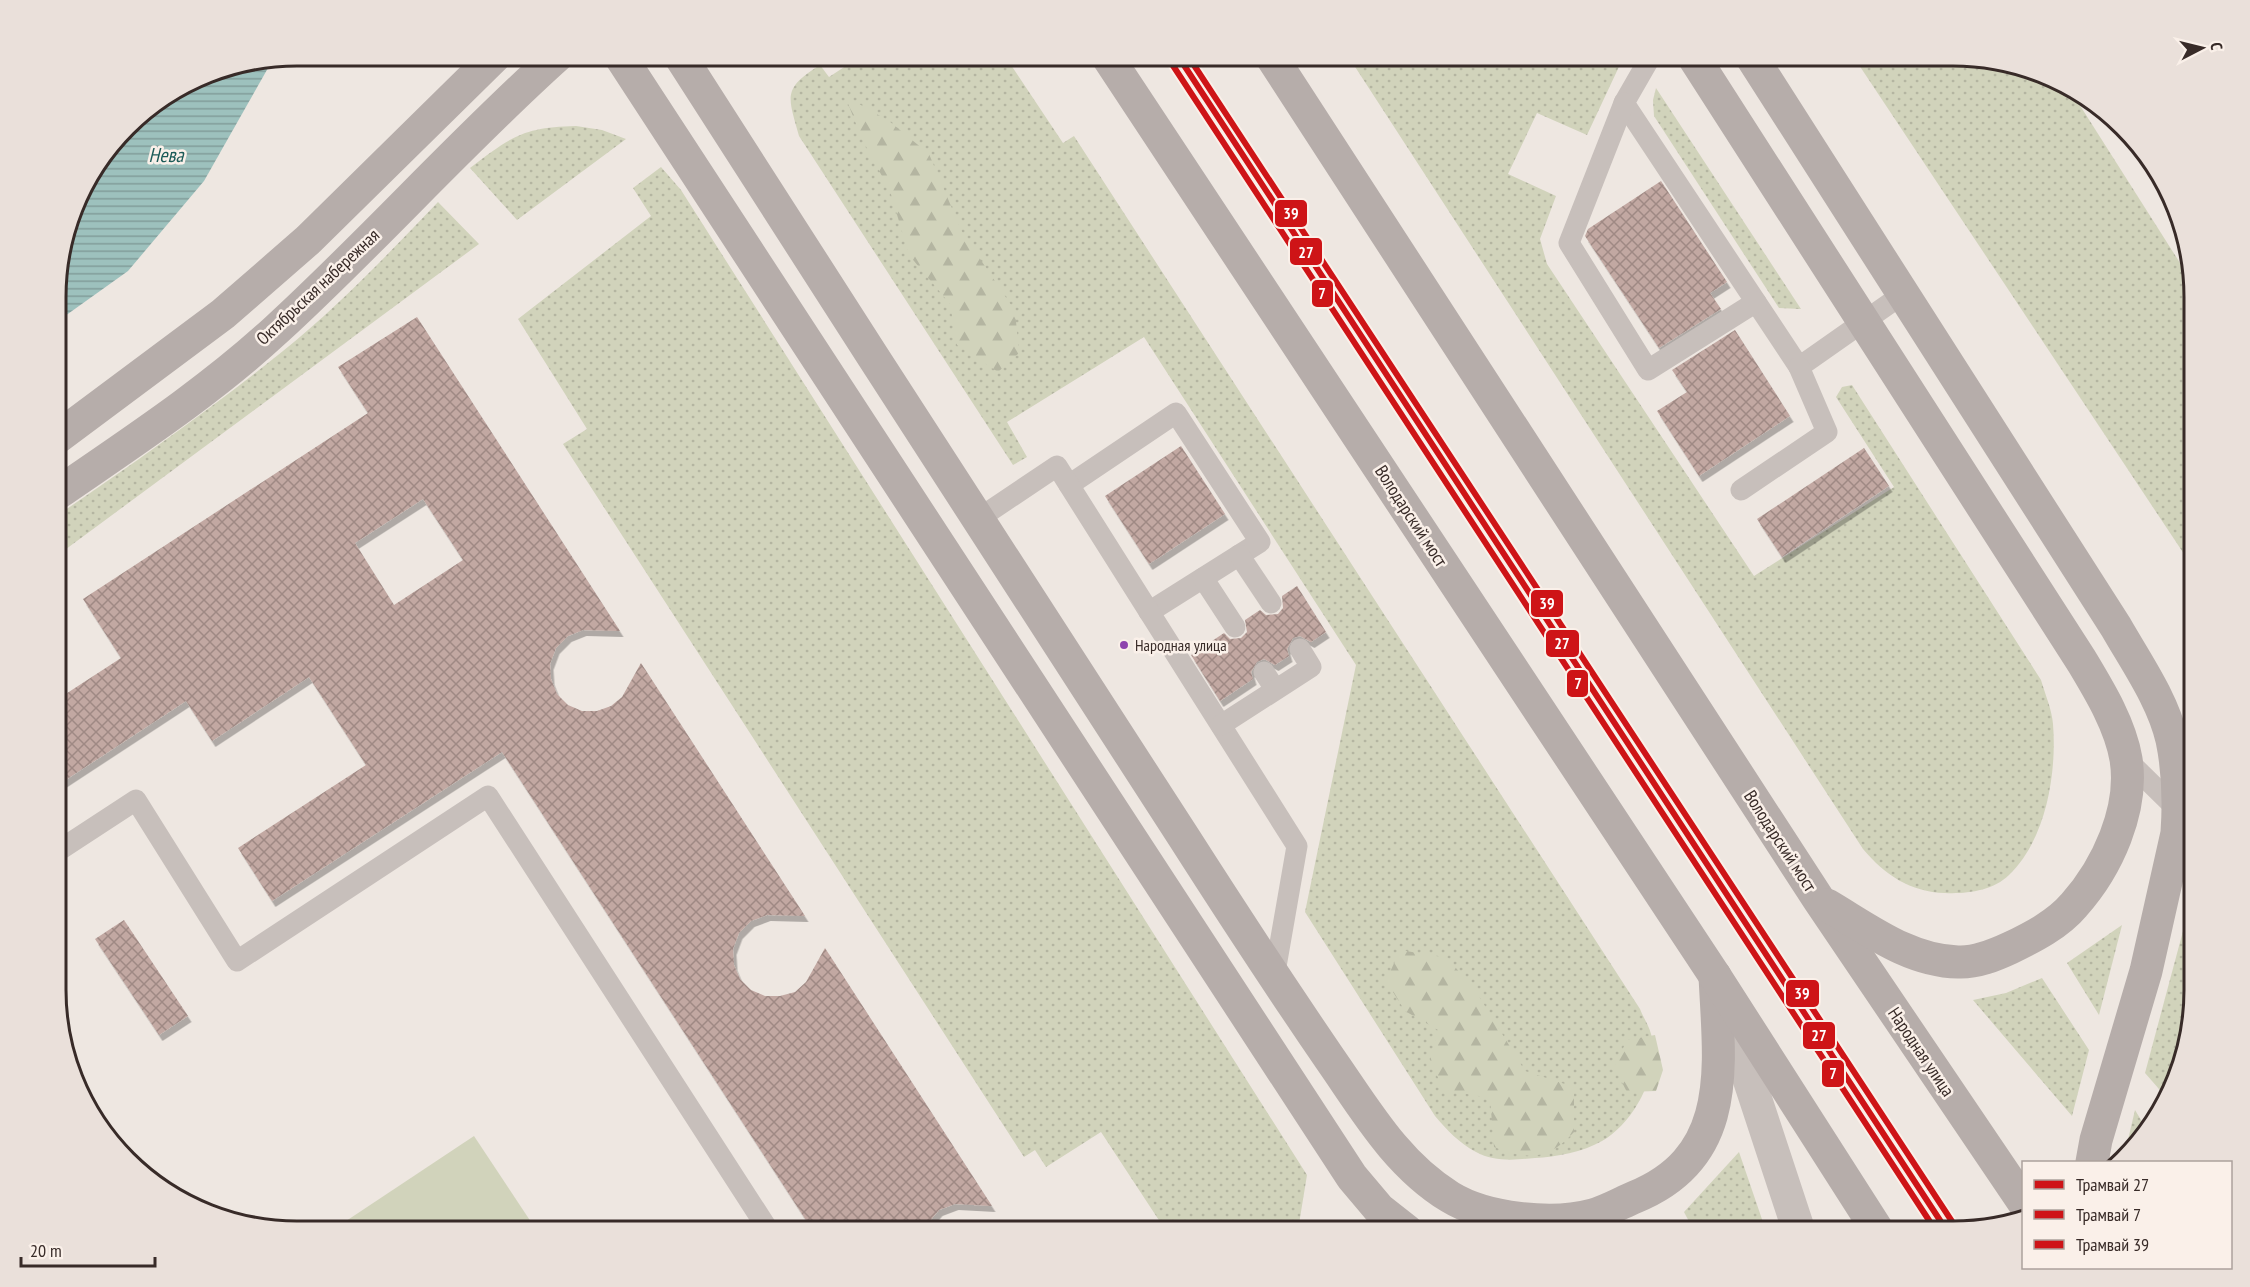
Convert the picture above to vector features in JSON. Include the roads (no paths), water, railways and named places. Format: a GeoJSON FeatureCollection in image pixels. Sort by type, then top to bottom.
{"type":"FeatureCollection","features":[{"type":"Feature","properties":{"kind":"main road"},"geometry":{"type":"LineString","coordinates":[[66,431],[168,357],[291,255],[485,66]]}},
{"type":"Feature","properties":{"kind":"main road","name":"Октябрьская набережная"},"geometry":{"type":"LineString","coordinates":[[66,487],[206,388],[275,331],[347,262],[506,101],[546,66]]}},
{"type":"Feature","properties":{"kind":"main road"},"geometry":{"type":"LineString","coordinates":[[627,66],[1352,1178],[1379,1209],[1394,1221]]}},
{"type":"Feature","properties":{"kind":"main road"},"geometry":{"type":"LineString","coordinates":[[686,66],[1274,978],[1390,1145],[1420,1176],[1453,1200],[1498,1215],[1540,1221],[1591,1216],[1645,1193],[1682,1168],[1711,1124],[1720,1065],[1714,975]]}},
{"type":"Feature","properties":{"kind":"main road","name":"Володарский мост"},"geometry":{"type":"LineString","coordinates":[[1114,66],[1714,975]]}},
{"type":"Feature","properties":{"kind":"main road","name":"Володарский мост"},"geometry":{"type":"LineString","coordinates":[[1277,66],[1819,900]]}},
{"type":"Feature","properties":{"kind":"main road"},"geometry":{"type":"LineString","coordinates":[[1699,66],[2101,694],[2126,759],[2125,797],[2117,837],[2100,868],[2074,906],[2036,936],[1995,955],[1960,963],[1933,960],[1906,951],[1819,900]]}},
{"type":"Feature","properties":{"kind":"main road"},"geometry":{"type":"LineString","coordinates":[[1757,66],[2116,627],[2155,697],[2183,741],[2184,765]]}},
{"type":"Feature","properties":{"kind":"main road"},"geometry":{"type":"LineString","coordinates":[[2092,1161],[2096,1140],[2146,970],[2175,844],[2184,819]]}},
{"type":"Feature","properties":{"kind":"main road","name":"Народная улица"},"geometry":{"type":"LineString","coordinates":[[1819,900],[2022,1200]]}},
{"type":"Feature","properties":{"kind":"main road"},"geometry":{"type":"LineString","coordinates":[[1714,975],[1872,1221]]}},
{"type":"Feature","properties":{"kind":"street"},"geometry":{"type":"LineString","coordinates":[[1714,975],[1796,1221]]}},
{"type":"Feature","properties":{"kind":"lane"},"geometry":{"type":"LineString","coordinates":[[1645,66],[1624,103],[1569,243],[1648,370],[1756,302]]}},
{"type":"Feature","properties":{"kind":"lane"},"geometry":{"type":"LineString","coordinates":[[1624,103],[1799,367],[1827,432],[1741,490]]}},
{"type":"Feature","properties":{"kind":"lane"},"geometry":{"type":"LineString","coordinates":[[1799,367],[1903,294]]}},
{"type":"Feature","properties":{"kind":"lane"},"geometry":{"type":"LineString","coordinates":[[1069,485],[1176,412],[1260,542],[1149,612]]}},
{"type":"Feature","properties":{"kind":"lane"},"geometry":{"type":"LineString","coordinates":[[978,519],[1057,466],[1297,846],[1274,978]]}},
{"type":"Feature","properties":{"kind":"lane"},"geometry":{"type":"LineString","coordinates":[[1239,555],[1271,603]]}},
{"type":"Feature","properties":{"kind":"lane"},"geometry":{"type":"LineString","coordinates":[[1203,578],[1235,627]]}},
{"type":"Feature","properties":{"kind":"lane"},"geometry":{"type":"LineString","coordinates":[[1221,725],[1270,681],[1311,667],[1300,649]]}},
{"type":"Feature","properties":{"kind":"lane"},"geometry":{"type":"LineString","coordinates":[[2126,759],[2184,811]]}},
{"type":"Feature","properties":{"kind":"lane"},"geometry":{"type":"LineString","coordinates":[[66,845],[136,800],[237,961],[488,796],[763,1221]]}},
{"type":"Feature","properties":{"kind":"water","name":"Нева"},"geometry":{"type":"Polygon","coordinates":[[[268,68],[204,181],[128,271],[66,315],[66,282],[70,252],[78,223],[105,169],[123,145],[145,123],[181,97],[223,78],[268,68]]]}},
{"type":"Feature","properties":{"kind":"tram line","name":"7"},"geometry":{"type":"LineString","coordinates":[[1173,66],[1929,1221]]}},
{"type":"Feature","properties":{"kind":"tram line","name":"27"},"geometry":{"type":"LineString","coordinates":[[1185,66],[1940,1221]]}},
{"type":"Feature","properties":{"kind":"tram line","name":"39"},"geometry":{"type":"LineString","coordinates":[[1195,66],[1952,1221]]}},
{"type":"Feature","properties":{"kind":"place","name":"Народная улица"},"geometry":{"type":"Point","coordinates":[1124,645]}}]}
